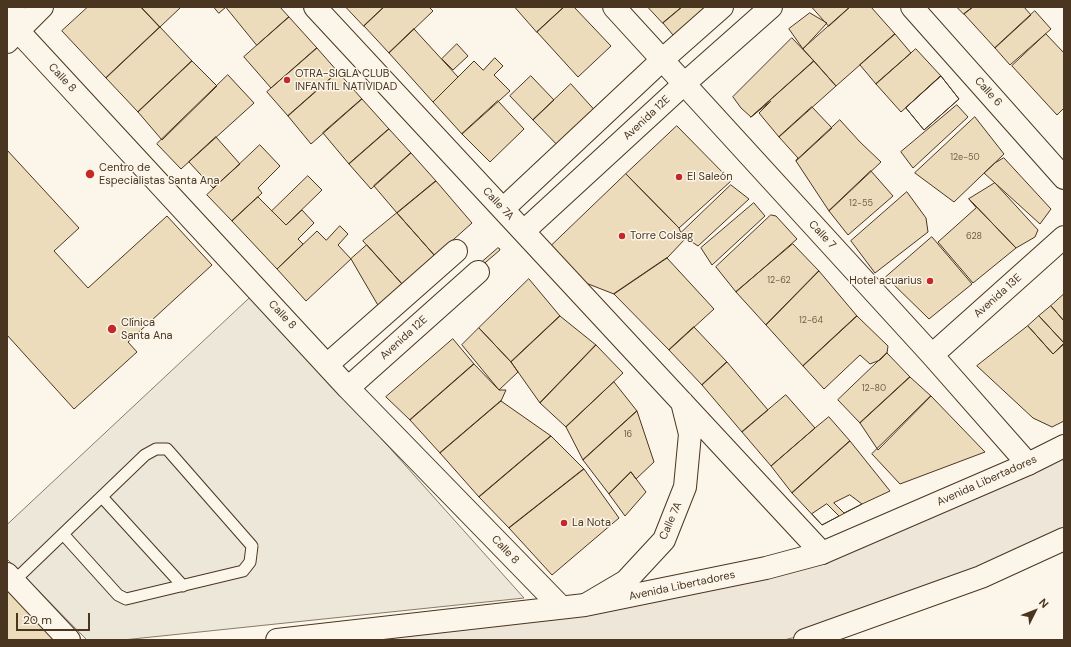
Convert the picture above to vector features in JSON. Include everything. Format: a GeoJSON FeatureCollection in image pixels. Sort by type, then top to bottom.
{"type":"FeatureCollection","features":[{"type":"Feature","properties":{"kind":"street"},"geometry":{"type":"LineString","coordinates":[[10,27],[14,7]]}},
{"type":"Feature","properties":{"kind":"street"},"geometry":{"type":"LineString","coordinates":[[10,27],[42,7]]}},
{"type":"Feature","properties":{"kind":"street","name":"Calle 7A"},"geometry":{"type":"LineString","coordinates":[[315,7],[822,553]]}},
{"type":"Feature","properties":{"kind":"street","name":"Calle 7"},"geometry":{"type":"LineString","coordinates":[[614,7],[932,355],[1028,464]]}},
{"type":"Feature","properties":{"kind":"street"},"geometry":{"type":"LineString","coordinates":[[503,209],[662,60],[722,7]]}},
{"type":"Feature","properties":{"kind":"street","name":"Avenida 12E"},"geometry":{"type":"LineString","coordinates":[[524,231],[684,84],[771,7]]}},
{"type":"Feature","properties":{"kind":"street","name":"Calle 6"},"geometry":{"type":"LineString","coordinates":[[912,7],[1064,178]]}},
{"type":"Feature","properties":{"kind":"street","name":"Calle 8"},"geometry":{"type":"LineString","coordinates":[[10,27],[328,364],[348,388],[561,608]]}},
{"type":"Feature","properties":{"kind":"street","name":"Avenida 13E"},"geometry":{"type":"LineString","coordinates":[[932,355],[1064,237]]}},
{"type":"Feature","properties":{"kind":"street"},"geometry":{"type":"LineString","coordinates":[[328,364],[456,251]]}},
{"type":"Feature","properties":{"kind":"street","name":"Avenida 12E"},"geometry":{"type":"LineString","coordinates":[[348,388],[478,272]]}},
{"type":"Feature","properties":{"kind":"street","name":"Calle 7A"},"geometry":{"type":"LineString","coordinates":[[585,606],[626,581],[664,540],[685,487],[690,434],[682,401]]}},
{"type":"Feature","properties":{"kind":"street","name":"Avenida Libertadores"},"geometry":{"type":"LineString","coordinates":[[277,640],[585,606],[766,568],[822,553],[1028,464],[1064,446]]}},
{"type":"Feature","properties":{"kind":"street"},"geometry":{"type":"LineString","coordinates":[[805,640],[981,577],[1064,539]]}},
{"type":"Feature","properties":{"kind":"street"},"geometry":{"type":"LineString","coordinates":[[10,578],[70,640]]}},
{"type":"Feature","properties":{"kind":"lane"},"geometry":{"type":"LineString","coordinates":[[10,578],[63,534],[145,456],[156,449],[166,449],[252,546],[250,562],[243,571],[126,599],[118,595],[63,534]]}},
{"type":"Feature","properties":{"kind":"lane"},"geometry":{"type":"LineString","coordinates":[[102,497],[183,586]]}},
{"type":"Feature","properties":{"kind":"shaded area"},"geometry":{"type":"Polygon","coordinates":[[[253,295],[524,598],[123,640],[87,640],[7,559],[7,525],[253,295]]]}},
{"type":"Feature","properties":{"kind":"shaded area"},"geometry":{"type":"Polygon","coordinates":[[[1064,454],[1064,533],[981,571],[800,636],[784,640],[374,640],[822,558],[1064,454]]]}},
{"type":"Feature","properties":{"kind":"building"},"geometry":{"type":"Polygon","coordinates":[[[88,7],[141,7],[160,27],[106,78],[62,31],[88,7]]]}},
{"type":"Feature","properties":{"kind":"building"},"geometry":{"type":"Polygon","coordinates":[[[141,7],[179,7],[180,8],[160,27],[141,7]]]}},
{"type":"Feature","properties":{"kind":"building"},"geometry":{"type":"Polygon","coordinates":[[[214,7],[226,7],[219,13],[214,7]]]}},
{"type":"Feature","properties":{"kind":"building"},"geometry":{"type":"Polygon","coordinates":[[[226,7],[280,7],[289,17],[257,45],[226,7]]]}},
{"type":"Feature","properties":{"kind":"building"},"geometry":{"type":"Polygon","coordinates":[[[346,7],[384,7],[364,26],[346,7]]]}},
{"type":"Feature","properties":{"kind":"building"},"geometry":{"type":"Polygon","coordinates":[[[384,7],[429,7],[433,11],[389,53],[364,26],[384,7]]]}},
{"type":"Feature","properties":{"kind":"building"},"geometry":{"type":"Polygon","coordinates":[[[515,7],[564,7],[537,32],[515,7]]]}},
{"type":"Feature","properties":{"kind":"building"},"geometry":{"type":"Polygon","coordinates":[[[564,7],[574,7],[611,46],[578,77],[537,32],[564,7]]]}},
{"type":"Feature","properties":{"kind":"building"},"geometry":{"type":"Polygon","coordinates":[[[648,7],[682,7],[663,23],[648,7]]]}},
{"type":"Feature","properties":{"kind":"building"},"geometry":{"type":"Polygon","coordinates":[[[682,7],[704,7],[711,14],[678,41],[663,23],[682,7]]]}},
{"type":"Feature","properties":{"kind":"building"},"geometry":{"type":"Polygon","coordinates":[[[812,7],[850,7],[829,26],[812,7]]]}},
{"type":"Feature","properties":{"kind":"building"},"geometry":{"type":"Polygon","coordinates":[[[850,7],[871,7],[895,34],[836,86],[803,49],[850,7]]]}},
{"type":"Feature","properties":{"kind":"building"},"geometry":{"type":"Polygon","coordinates":[[[957,7],[973,7],[964,14],[957,7]]]}},
{"type":"Feature","properties":{"kind":"building"},"geometry":{"type":"Polygon","coordinates":[[[973,7],[1024,7],[1031,15],[995,48],[964,14],[973,7]]]}},
{"type":"Feature","properties":{"kind":"building"},"geometry":{"type":"Polygon","coordinates":[[[1035,11],[1051,29],[1010,65],[995,48],[1035,11]]]}},
{"type":"Feature","properties":{"kind":"building"},"geometry":{"type":"Polygon","coordinates":[[[810,13],[827,23],[803,49],[789,29],[810,13]]]}},
{"type":"Feature","properties":{"kind":"building"},"geometry":{"type":"Polygon","coordinates":[[[289,17],[317,48],[271,88],[244,57],[289,17]]]}},
{"type":"Feature","properties":{"kind":"building"},"geometry":{"type":"Polygon","coordinates":[[[160,27],[192,61],[138,112],[106,78],[160,27]]]}},
{"type":"Feature","properties":{"kind":"building"},"geometry":{"type":"Polygon","coordinates":[[[414,29],[458,77],[433,102],[389,53],[414,29]]]}},
{"type":"Feature","properties":{"kind":"building"},"geometry":{"type":"Polygon","coordinates":[[[895,34],[911,53],[876,84],[860,65],[895,34]]]}},
{"type":"Feature","properties":{"kind":"building"},"geometry":{"type":"Polygon","coordinates":[[[1046,34],[1064,53],[1064,108],[1057,115],[1012,66],[1046,34]]]}},
{"type":"Feature","properties":{"kind":"building"},"geometry":{"type":"Polygon","coordinates":[[[792,38],[814,61],[751,117],[741,108],[733,97],[792,38]]]}},
{"type":"Feature","properties":{"kind":"building"},"geometry":{"type":"Polygon","coordinates":[[[457,44],[468,56],[453,70],[442,59],[457,44]]]}},
{"type":"Feature","properties":{"kind":"building"},"geometry":{"type":"Polygon","coordinates":[[[317,48],[338,72],[288,116],[267,92],[317,48]]]}},
{"type":"Feature","properties":{"kind":"building"},"geometry":{"type":"Polygon","coordinates":[[[916,49],[941,76],[901,112],[876,84],[916,49]]]}},
{"type":"Feature","properties":{"kind":"building"},"geometry":{"type":"Polygon","coordinates":[[[495,58],[503,66],[494,75],[510,91],[462,134],[433,102],[474,61],[483,70],[495,58]]]}},
{"type":"Feature","properties":{"kind":"building"},"geometry":{"type":"Polygon","coordinates":[[[192,61],[217,86],[162,140],[138,112],[192,61]]]}},
{"type":"Feature","properties":{"kind":"building"},"geometry":{"type":"Polygon","coordinates":[[[814,61],[836,86],[779,137],[759,113],[771,101],[751,117],[814,61]]]}},
{"type":"Feature","properties":{"kind":"building"},"geometry":{"type":"Polygon","coordinates":[[[338,72],[362,99],[311,144],[288,116],[338,72]]]}},
{"type":"Feature","properties":{"kind":"building"},"geometry":{"type":"Polygon","coordinates":[[[228,75],[254,103],[181,169],[157,144],[228,75]]]}},
{"type":"Feature","properties":{"kind":"building"},"geometry":{"type":"Polygon","coordinates":[[[531,76],[554,100],[533,120],[510,96],[531,76]]]}},
{"type":"Feature","properties":{"kind":"building"},"geometry":{"type":"Polygon","coordinates":[[[941,76],[959,99],[924,130],[906,108],[941,76]]]}},
{"type":"Feature","properties":{"kind":"building"},"geometry":{"type":"Polygon","coordinates":[[[941,76],[959,99],[924,130],[906,108],[941,76]]]}},
{"type":"Feature","properties":{"kind":"building"},"geometry":{"type":"Polygon","coordinates":[[[571,84],[599,115],[563,151],[533,120],[571,84]]]}},
{"type":"Feature","properties":{"kind":"building"},"geometry":{"type":"Polygon","coordinates":[[[362,99],[389,129],[349,164],[323,133],[362,99]]]}},
{"type":"Feature","properties":{"kind":"building"},"geometry":{"type":"Polygon","coordinates":[[[498,101],[524,129],[490,162],[462,134],[498,101]]]}},
{"type":"Feature","properties":{"kind":"building"},"geometry":{"type":"Polygon","coordinates":[[[957,105],[968,117],[913,168],[901,152],[957,105]]]}},
{"type":"Feature","properties":{"kind":"building"},"geometry":{"type":"Polygon","coordinates":[[[812,107],[832,128],[796,161],[798,158],[779,137],[812,107]]]}},
{"type":"Feature","properties":{"kind":"building"},"geometry":{"type":"Polygon","coordinates":[[[975,117],[1004,154],[954,202],[915,173],[975,117]]]}},
{"type":"Feature","properties":{"kind":"building"},"geometry":{"type":"Polygon","coordinates":[[[840,120],[881,162],[829,211],[796,161],[840,120]]]}},
{"type":"Feature","properties":{"kind":"building","name":"El Saleón"},"geometry":{"type":"Polygon","coordinates":[[[677,126],[731,181],[679,228],[626,174],[677,126]]]}},
{"type":"Feature","properties":{"kind":"building"},"geometry":{"type":"Polygon","coordinates":[[[389,129],[411,153],[371,189],[349,164],[389,129]]]}},
{"type":"Feature","properties":{"kind":"building"},"geometry":{"type":"Polygon","coordinates":[[[216,137],[240,164],[213,188],[189,162],[216,137]]]}},
{"type":"Feature","properties":{"kind":"building"},"geometry":{"type":"Polygon","coordinates":[[[260,145],[280,166],[258,188],[262,193],[232,221],[207,195],[260,145]]]}},
{"type":"Feature","properties":{"kind":"building"},"geometry":{"type":"Polygon","coordinates":[[[7,150],[79,228],[54,251],[88,288],[167,216],[212,265],[128,342],[137,352],[74,409],[7,335],[7,150]]]}},
{"type":"Feature","properties":{"kind":"building"},"geometry":{"type":"Polygon","coordinates":[[[411,153],[436,181],[397,213],[374,186],[411,153]]]}},
{"type":"Feature","properties":{"kind":"building"},"geometry":{"type":"Polygon","coordinates":[[[1004,158],[1051,209],[1040,224],[984,173],[995,163],[1004,158]]]}},
{"type":"Feature","properties":{"kind":"building"},"geometry":{"type":"Polygon","coordinates":[[[871,171],[893,196],[848,235],[829,211],[871,171]]]}},
{"type":"Feature","properties":{"kind":"building","name":"Torre Colsag"},"geometry":{"type":"Polygon","coordinates":[[[626,174],[679,228],[681,233],[686,238],[667,258],[614,294],[578,280],[549,248],[626,174]]]}},
{"type":"Feature","properties":{"kind":"building"},"geometry":{"type":"Polygon","coordinates":[[[308,176],[322,190],[286,225],[272,211],[308,176]]]}},
{"type":"Feature","properties":{"kind":"building"},"geometry":{"type":"Polygon","coordinates":[[[436,181],[472,223],[435,256],[397,213],[436,181]]]}},
{"type":"Feature","properties":{"kind":"building"},"geometry":{"type":"Polygon","coordinates":[[[995,183],[1038,230],[1035,237],[1016,248],[969,199],[995,183]]]}},
{"type":"Feature","properties":{"kind":"building"},"geometry":{"type":"Polygon","coordinates":[[[731,185],[749,199],[698,246],[686,238],[681,233],[731,185]]]}},
{"type":"Feature","properties":{"kind":"building"},"geometry":{"type":"Polygon","coordinates":[[[907,192],[926,218],[928,232],[875,273],[851,241],[907,192]]]}},
{"type":"Feature","properties":{"kind":"building"},"geometry":{"type":"Polygon","coordinates":[[[258,197],[286,225],[302,210],[314,223],[298,239],[303,244],[277,269],[232,221],[258,197]]]}},
{"type":"Feature","properties":{"kind":"building"},"geometry":{"type":"Polygon","coordinates":[[[969,199],[1016,248],[973,283],[938,242],[976,208],[969,199]]]}},
{"type":"Feature","properties":{"kind":"building"},"geometry":{"type":"Polygon","coordinates":[[[754,203],[765,216],[712,265],[701,248],[754,203]]]}},
{"type":"Feature","properties":{"kind":"building"},"geometry":{"type":"Polygon","coordinates":[[[397,213],[435,256],[403,285],[363,241],[397,213]]]}},
{"type":"Feature","properties":{"kind":"building"},"geometry":{"type":"Polygon","coordinates":[[[771,215],[776,216],[797,239],[736,292],[716,267],[771,215]]]}},
{"type":"Feature","properties":{"kind":"building"},"geometry":{"type":"Polygon","coordinates":[[[340,226],[348,234],[338,245],[351,259],[306,301],[277,269],[317,231],[326,240],[340,226]]]}},
{"type":"Feature","properties":{"kind":"building","name":"Hotel acuarius"},"geometry":{"type":"Polygon","coordinates":[[[932,237],[972,284],[929,319],[886,277],[932,237]]]}},
{"type":"Feature","properties":{"kind":"building"},"geometry":{"type":"Polygon","coordinates":[[[793,244],[819,271],[766,325],[736,292],[793,244]]]}},
{"type":"Feature","properties":{"kind":"building"},"geometry":{"type":"Polygon","coordinates":[[[367,245],[403,285],[379,307],[351,259],[367,245]]]}},
{"type":"Feature","properties":{"kind":"building"},"geometry":{"type":"Polygon","coordinates":[[[498,248],[500,250],[445,297],[444,295],[498,248]]]}},
{"type":"Feature","properties":{"kind":"building"},"geometry":{"type":"Polygon","coordinates":[[[667,258],[714,309],[669,350],[614,294],[667,258]]]}},
{"type":"Feature","properties":{"kind":"building"},"geometry":{"type":"Polygon","coordinates":[[[819,271],[857,316],[803,366],[766,325],[819,271]]]}},
{"type":"Feature","properties":{"kind":"building"},"geometry":{"type":"Polygon","coordinates":[[[529,279],[560,316],[511,362],[479,328],[529,279]]]}},
{"type":"Feature","properties":{"kind":"building"},"geometry":{"type":"Polygon","coordinates":[[[1064,294],[1064,321],[1051,306],[1064,294]]]}},
{"type":"Feature","properties":{"kind":"building"},"geometry":{"type":"Polygon","coordinates":[[[1051,306],[1064,321],[1064,343],[1039,316],[1051,306]]]}},
{"type":"Feature","properties":{"kind":"building"},"geometry":{"type":"Polygon","coordinates":[[[560,316],[596,345],[540,403],[511,362],[560,316]]]}},
{"type":"Feature","properties":{"kind":"building"},"geometry":{"type":"Polygon","coordinates":[[[857,316],[888,346],[887,353],[880,360],[870,364],[860,355],[824,389],[803,366],[857,316]]]}},
{"type":"Feature","properties":{"kind":"building"},"geometry":{"type":"Polygon","coordinates":[[[1039,316],[1064,343],[1053,354],[1028,326],[1039,316]]]}},
{"type":"Feature","properties":{"kind":"building"},"geometry":{"type":"Polygon","coordinates":[[[1028,326],[1053,354],[1064,344],[1064,421],[1052,427],[1033,418],[977,366],[1028,326]]]}},
{"type":"Feature","properties":{"kind":"building"},"geometry":{"type":"Polygon","coordinates":[[[694,327],[727,362],[702,385],[669,350],[694,327]]]}},
{"type":"Feature","properties":{"kind":"building"},"geometry":{"type":"Polygon","coordinates":[[[479,328],[511,362],[518,372],[499,390],[462,345],[479,328]]]}},
{"type":"Feature","properties":{"kind":"building"},"geometry":{"type":"Polygon","coordinates":[[[453,339],[474,364],[410,420],[386,397],[453,339]]]}},
{"type":"Feature","properties":{"kind":"building"},"geometry":{"type":"Polygon","coordinates":[[[596,345],[623,373],[566,427],[540,403],[596,345]]]}},
{"type":"Feature","properties":{"kind":"building"},"geometry":{"type":"Polygon","coordinates":[[[887,353],[910,377],[860,423],[838,400],[887,353]]]}},
{"type":"Feature","properties":{"kind":"building"},"geometry":{"type":"Polygon","coordinates":[[[727,362],[768,410],[742,432],[702,385],[727,362]]]}},
{"type":"Feature","properties":{"kind":"building"},"geometry":{"type":"Polygon","coordinates":[[[474,364],[499,390],[506,390],[501,401],[440,453],[410,420],[474,364]]]}},
{"type":"Feature","properties":{"kind":"building"},"geometry":{"type":"Polygon","coordinates":[[[910,377],[931,396],[878,450],[860,423],[910,377]]]}},
{"type":"Feature","properties":{"kind":"building"},"geometry":{"type":"Polygon","coordinates":[[[614,382],[637,411],[583,460],[566,427],[614,382]]]}},
{"type":"Feature","properties":{"kind":"building"},"geometry":{"type":"Polygon","coordinates":[[[786,395],[815,428],[771,466],[742,432],[786,395]]]}},
{"type":"Feature","properties":{"kind":"building"},"geometry":{"type":"Polygon","coordinates":[[[931,396],[985,452],[900,484],[872,454],[931,396]]]}},
{"type":"Feature","properties":{"kind":"building"},"geometry":{"type":"Polygon","coordinates":[[[501,401],[551,436],[479,497],[440,453],[501,401]]]}},
{"type":"Feature","properties":{"kind":"building"},"geometry":{"type":"Polygon","coordinates":[[[637,411],[654,462],[636,479],[631,472],[609,494],[583,460],[637,411]]]}},
{"type":"Feature","properties":{"kind":"building"},"geometry":{"type":"Polygon","coordinates":[[[829,417],[850,441],[792,493],[771,466],[829,417]]]}},
{"type":"Feature","properties":{"kind":"building"},"geometry":{"type":"Polygon","coordinates":[[[551,436],[584,469],[509,528],[479,497],[551,436]]]}},
{"type":"Feature","properties":{"kind":"building"},"geometry":{"type":"Polygon","coordinates":[[[850,441],[890,491],[822,525],[792,493],[850,441]]]}},
{"type":"Feature","properties":{"kind":"building","name":"La Nota"},"geometry":{"type":"Polygon","coordinates":[[[584,469],[619,518],[552,575],[509,528],[584,469]]]}},
{"type":"Feature","properties":{"kind":"building"},"geometry":{"type":"Polygon","coordinates":[[[631,472],[646,492],[625,516],[609,494],[631,472]]]}},
{"type":"Feature","properties":{"kind":"building"},"geometry":{"type":"Polygon","coordinates":[[[850,495],[862,504],[844,513],[834,503],[850,495]]]}},
{"type":"Feature","properties":{"kind":"building"},"geometry":{"type":"Polygon","coordinates":[[[827,504],[839,516],[822,525],[812,514],[827,504]]]}},
{"type":"Feature","properties":{"kind":"building"},"geometry":{"type":"Polygon","coordinates":[[[7,588],[57,640],[7,640],[7,588]]]}},
{"type":"Feature","properties":{"kind":"place","name":"OTRA-SIGLA CLUB INFANTIL NATIVIDAD"},"geometry":{"type":"Point","coordinates":[287,80]}},
{"type":"Feature","properties":{"kind":"place","name":"Centro de Especialistas Santa Ana"},"geometry":{"type":"Point","coordinates":[90,174]}},
{"type":"Feature","properties":{"kind":"place","name":"El Saleón"},"geometry":{"type":"Point","coordinates":[679,177]}},
{"type":"Feature","properties":{"kind":"place","name":"Torre Colsag"},"geometry":{"type":"Point","coordinates":[622,236]}},
{"type":"Feature","properties":{"kind":"place","name":"Hotel acuarius"},"geometry":{"type":"Point","coordinates":[930,281]}},
{"type":"Feature","properties":{"kind":"place","name":"Clínica Santa Ana"},"geometry":{"type":"Point","coordinates":[112,329]}},
{"type":"Feature","properties":{"kind":"place","name":"La Nota"},"geometry":{"type":"Point","coordinates":[564,523]}}]}
